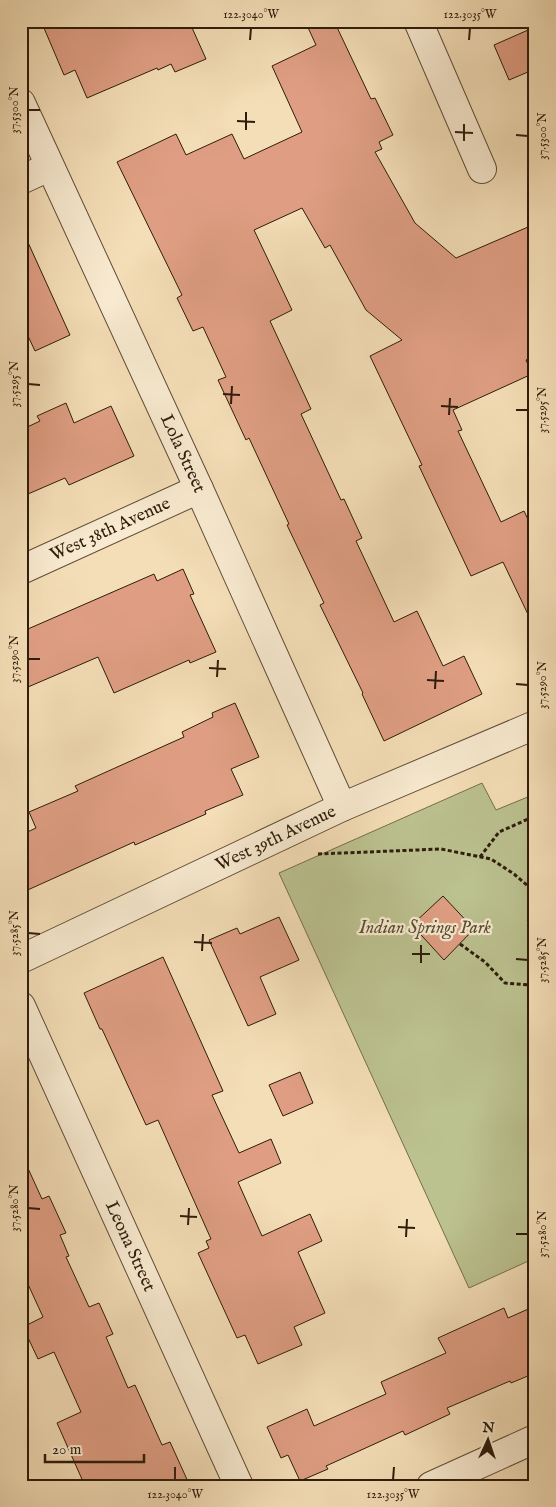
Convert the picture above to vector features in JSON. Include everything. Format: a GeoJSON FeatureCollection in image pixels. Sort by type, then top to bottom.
{"type":"FeatureCollection","features":[{"type":"Feature","properties":{"kind":"street"},"geometry":{"type":"LineString","coordinates":[[418,21],[482,169]]}},
{"type":"Feature","properties":{"kind":"street","name":"Lola Street"},"geometry":{"type":"LineString","coordinates":[[21,103],[199,489],[342,806]]}},
{"type":"Feature","properties":{"kind":"street"},"geometry":{"type":"LineString","coordinates":[[21,180],[49,167]]}},
{"type":"Feature","properties":{"kind":"street","name":"West 38th Avenue"},"geometry":{"type":"LineString","coordinates":[[21,570],[199,489]]}},
{"type":"Feature","properties":{"kind":"street","name":"West 39th Avenue"},"geometry":{"type":"LineString","coordinates":[[21,959],[342,806],[535,725]]}},
{"type":"Feature","properties":{"kind":"street","name":"Leona Street"},"geometry":{"type":"LineString","coordinates":[[21,1006],[239,1486]]}},
{"type":"Feature","properties":{"kind":"street"},"geometry":{"type":"LineString","coordinates":[[431,1486],[535,1439]]}},
{"type":"Feature","properties":{"kind":"path"},"geometry":{"type":"LineString","coordinates":[[480,857],[499,832],[535,816]]}},
{"type":"Feature","properties":{"kind":"path"},"geometry":{"type":"LineString","coordinates":[[316,854],[441,848],[491,859],[514,874],[535,892],[528,922],[535,951]]}},
{"type":"Feature","properties":{"kind":"path"},"geometry":{"type":"LineString","coordinates":[[460,944],[485,962],[505,983],[530,986],[535,971]]}},
{"type":"Feature","properties":{"kind":"green space","name":"Indian Springs Park"},"geometry":{"type":"Polygon","coordinates":[[[482,783],[496,810],[535,794],[535,1258],[469,1288],[279,873],[482,783]]]}},
{"type":"Feature","properties":{"kind":"building"},"geometry":{"type":"Polygon","coordinates":[[[41,21],[189,21],[206,59],[175,72],[171,64],[158,70],[157,68],[87,98],[75,70],[64,75],[41,21]]]}},
{"type":"Feature","properties":{"kind":"building"},"geometry":{"type":"Polygon","coordinates":[[[305,21],[334,21],[371,99],[375,98],[393,135],[379,142],[382,149],[375,152],[415,223],[456,258],[535,224],[535,356],[526,360],[532,374],[453,410],[462,430],[458,431],[501,522],[524,511],[535,534],[535,629],[503,562],[471,576],[419,466],[422,465],[370,356],[402,340],[366,310],[330,245],[325,248],[302,208],[254,230],[292,310],[270,321],[311,409],[301,414],[341,500],[344,499],[362,538],[356,541],[394,622],[417,611],[443,666],[464,656],[482,694],[384,741],[320,605],[324,603],[287,525],[289,524],[249,438],[246,440],[218,380],[226,377],[203,327],[193,331],[177,298],[182,295],[117,162],[176,134],[186,155],[232,134],[244,159],[302,132],[272,66],[316,45],[305,21]]]}},
{"type":"Feature","properties":{"kind":"building"},"geometry":{"type":"Polygon","coordinates":[[[535,27],[535,69],[509,80],[494,45],[535,27]]]}},
{"type":"Feature","properties":{"kind":"building"},"geometry":{"type":"Polygon","coordinates":[[[21,227],[70,335],[35,351],[21,321],[21,227]]]}},
{"type":"Feature","properties":{"kind":"building"},"geometry":{"type":"Polygon","coordinates":[[[66,403],[74,423],[111,406],[134,456],[69,485],[65,478],[21,497],[21,430],[40,421],[37,416],[66,403]]]}},
{"type":"Feature","properties":{"kind":"building"},"geometry":{"type":"Polygon","coordinates":[[[183,569],[194,594],[190,595],[216,652],[190,663],[189,660],[114,693],[98,657],[21,690],[21,632],[154,574],[157,581],[183,569]]]}},
{"type":"Feature","properties":{"kind":"building"},"geometry":{"type":"Polygon","coordinates":[[[235,703],[259,757],[231,769],[243,795],[205,811],[206,814],[135,845],[134,842],[21,893],[21,835],[36,828],[29,812],[78,791],[75,786],[184,737],[182,732],[213,717],[212,713],[235,703]]]}},
{"type":"Feature","properties":{"kind":"building"},"geometry":{"type":"Polygon","coordinates":[[[443,896],[474,929],[444,960],[412,925],[443,896]]]}},
{"type":"Feature","properties":{"kind":"building"},"geometry":{"type":"Polygon","coordinates":[[[279,917],[299,960],[260,977],[276,1014],[248,1026],[209,940],[237,928],[240,934],[279,917]]]}},
{"type":"Feature","properties":{"kind":"building"},"geometry":{"type":"Polygon","coordinates":[[[163,957],[223,1091],[212,1095],[239,1153],[271,1139],[281,1163],[238,1182],[262,1236],[310,1214],[322,1241],[298,1252],[325,1313],[294,1327],[302,1345],[258,1364],[245,1335],[237,1338],[198,1253],[209,1248],[206,1241],[211,1239],[158,1120],[146,1125],[84,993],[163,957]]]}},
{"type":"Feature","properties":{"kind":"building"},"geometry":{"type":"Polygon","coordinates":[[[300,1072],[313,1103],[283,1116],[269,1085],[300,1072]]]}},
{"type":"Feature","properties":{"kind":"building"},"geometry":{"type":"Polygon","coordinates":[[[21,1153],[42,1199],[49,1196],[66,1233],[60,1235],[69,1256],[66,1257],[89,1307],[99,1303],[113,1334],[106,1337],[128,1388],[135,1385],[162,1445],[170,1442],[190,1486],[85,1486],[57,1423],[81,1412],[54,1352],[38,1359],[23,1327],[43,1317],[21,1269],[21,1153]]]}},
{"type":"Feature","properties":{"kind":"building"},"geometry":{"type":"Polygon","coordinates":[[[535,1306],[535,1373],[511,1383],[510,1381],[447,1408],[450,1414],[405,1435],[403,1431],[326,1466],[328,1469],[300,1481],[288,1455],[281,1458],[267,1427],[307,1409],[314,1426],[386,1394],[381,1382],[446,1353],[438,1338],[504,1308],[508,1318],[535,1306]]]}}]}
